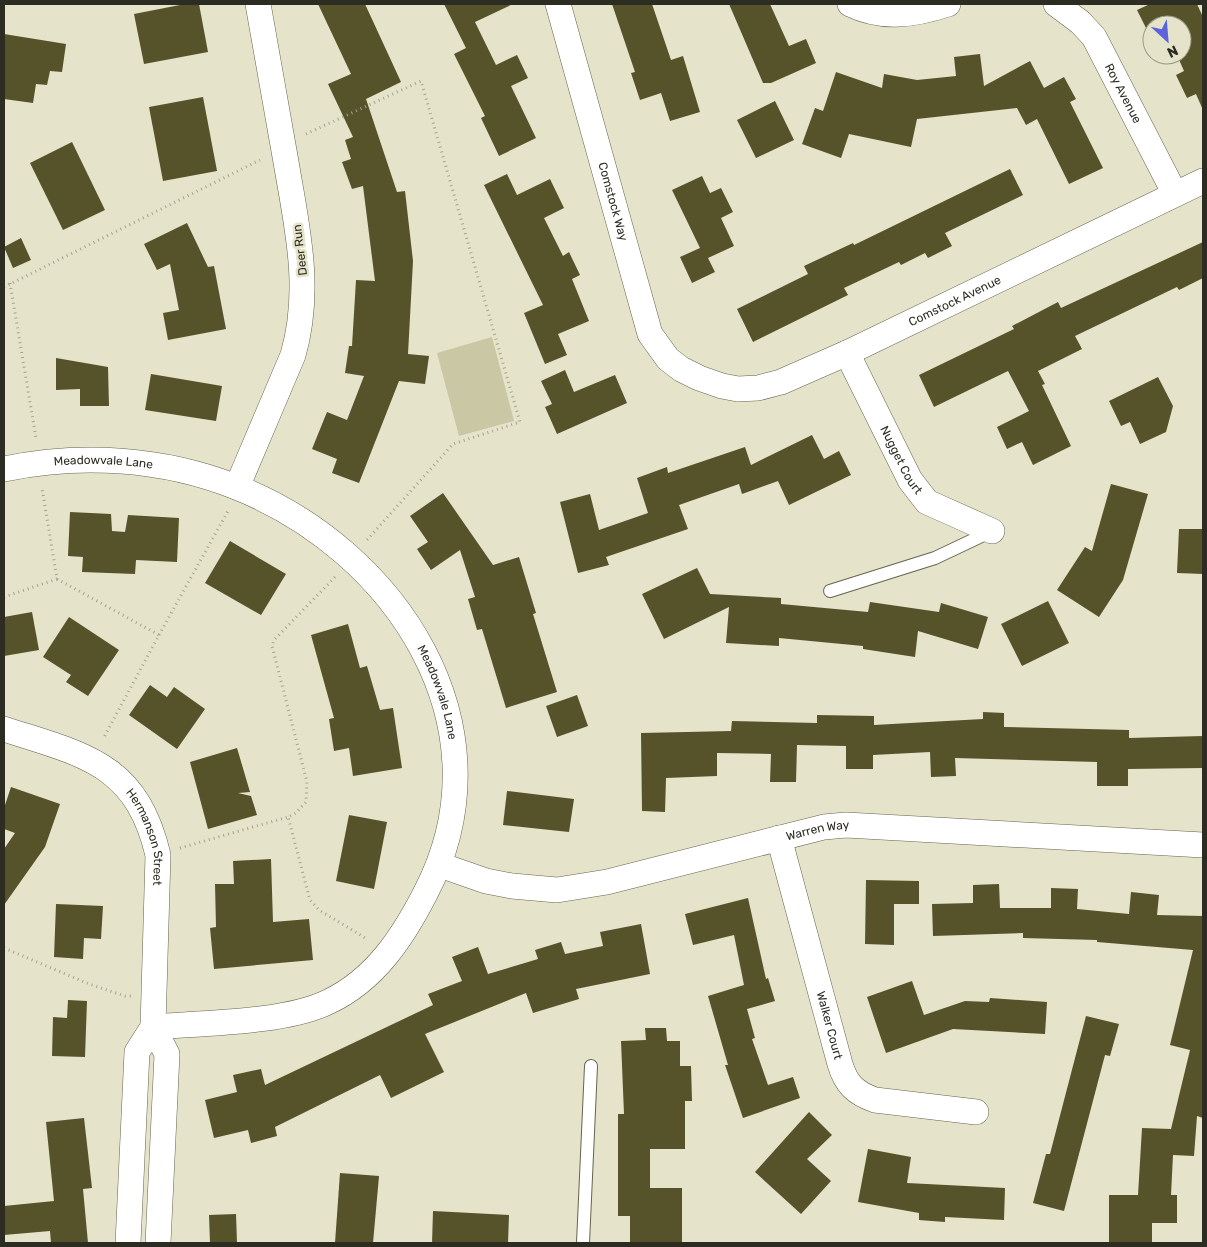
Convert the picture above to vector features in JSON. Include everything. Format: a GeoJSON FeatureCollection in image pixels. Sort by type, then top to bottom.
{"type":"FeatureCollection","features":[{"type":"Feature","properties":{"kind":"street","name":"Deer Run"},"geometry":{"type":"LineString","coordinates":[[236,487],[293,355],[299,334],[304,297],[302,252],[258,4]]}},
{"type":"Feature","properties":{"kind":"street","name":"Comstock Way"},"geometry":{"type":"LineString","coordinates":[[558,4],[646,325],[650,334],[668,359],[680,369],[700,378]]}},
{"type":"Feature","properties":{"kind":"street"},"geometry":{"type":"LineString","coordinates":[[850,4],[883,15],[922,13],[948,4]]}},
{"type":"Feature","properties":{"kind":"street","name":"Roy Avenue"},"geometry":{"type":"LineString","coordinates":[[1056,4],[1080,22],[1094,37],[1176,194]]}},
{"type":"Feature","properties":{"kind":"street","name":"Comstock Avenue"},"geometry":{"type":"LineString","coordinates":[[700,378],[722,386],[758,388],[781,382],[846,354],[1203,181]]}},
{"type":"Feature","properties":{"kind":"street","name":"Nugget Court"},"geometry":{"type":"LineString","coordinates":[[846,354],[910,480],[927,502],[992,530]]}},
{"type":"Feature","properties":{"kind":"street","name":"Meadowvale Lane"},"geometry":{"type":"LineString","coordinates":[[4,469],[38,462],[102,459],[136,462],[202,476],[236,487],[290,514],[352,558],[386,596],[424,650],[451,724],[455,763],[452,825],[440,865],[415,914],[388,954],[362,982],[325,1004],[274,1016],[153,1027]]}},
{"type":"Feature","properties":{"kind":"street","name":"Hermanson Street"},"geometry":{"type":"LineString","coordinates":[[4,729],[83,755],[118,778],[141,807],[154,837],[158,855],[153,1027],[167,1054],[158,1243]]}},
{"type":"Feature","properties":{"kind":"street","name":"Warren Way"},"geometry":{"type":"LineString","coordinates":[[440,865],[486,881],[512,886],[557,890],[607,882],[824,827],[846,825],[1203,846]]}},
{"type":"Feature","properties":{"kind":"street","name":"Walker Court"},"geometry":{"type":"LineString","coordinates":[[779,838],[844,1078],[851,1088],[861,1095],[875,1100],[976,1112]]}},
{"type":"Feature","properties":{"kind":"street"},"geometry":{"type":"LineString","coordinates":[[128,1243],[137,1052],[153,1027]]}},
{"type":"Feature","properties":{"kind":"lane"},"geometry":{"type":"LineString","coordinates":[[830,592],[936,558],[992,530]]}},
{"type":"Feature","properties":{"kind":"lane"},"geometry":{"type":"LineString","coordinates":[[583,1243],[591,1066]]}},
{"type":"Feature","properties":{"kind":"path"},"geometry":{"type":"LineString","coordinates":[[304,135],[421,81],[520,422],[453,444],[364,544]]}},
{"type":"Feature","properties":{"kind":"path"},"geometry":{"type":"LineString","coordinates":[[4,287],[261,160]]}},
{"type":"Feature","properties":{"kind":"path"},"geometry":{"type":"LineString","coordinates":[[10,283],[36,443]]}},
{"type":"Feature","properties":{"kind":"path"},"geometry":{"type":"LineString","coordinates":[[42,487],[57,579]]}},
{"type":"Feature","properties":{"kind":"path"},"geometry":{"type":"LineString","coordinates":[[92,760],[230,508],[236,487]]}},
{"type":"Feature","properties":{"kind":"path"},"geometry":{"type":"LineString","coordinates":[[158,855],[288,817],[296,813],[306,802],[307,782],[273,643],[338,574]]}},
{"type":"Feature","properties":{"kind":"path"},"geometry":{"type":"LineString","coordinates":[[4,597],[57,579],[159,635]]}},
{"type":"Feature","properties":{"kind":"path"},"geometry":{"type":"LineString","coordinates":[[288,817],[310,900],[314,905],[388,954]]}},
{"type":"Feature","properties":{"kind":"path"},"geometry":{"type":"LineString","coordinates":[[4,948],[90,984],[125,996],[154,995]]}},
{"type":"Feature","properties":{"kind":"shaded area"},"geometry":{"type":"Polygon","coordinates":[[[492,337],[514,421],[459,436],[437,353],[492,337]]]}},
{"type":"Feature","properties":{"kind":"building"},"geometry":{"type":"Polygon","coordinates":[[[185,4],[199,4],[208,52],[144,64],[134,14],[185,4]]]}},
{"type":"Feature","properties":{"kind":"building"},"geometry":{"type":"Polygon","coordinates":[[[318,4],[365,4],[401,82],[366,99],[397,192],[405,191],[413,261],[408,354],[429,356],[425,384],[399,381],[359,483],[332,473],[337,459],[312,449],[327,412],[347,420],[364,376],[345,373],[349,346],[352,346],[356,280],[375,281],[363,186],[352,189],[342,162],[351,159],[345,140],[353,137],[328,84],[351,74],[318,4]]]}},
{"type":"Feature","properties":{"kind":"building"},"geometry":{"type":"Polygon","coordinates":[[[444,4],[513,4],[475,22],[496,65],[517,55],[528,78],[511,86],[536,138],[499,156],[481,118],[485,116],[454,54],[466,48],[444,4]]]}},
{"type":"Feature","properties":{"kind":"building"},"geometry":{"type":"Polygon","coordinates":[[[612,4],[652,4],[671,60],[683,56],[700,112],[670,121],[661,93],[640,100],[631,73],[635,72],[612,4]]]}},
{"type":"Feature","properties":{"kind":"building"},"geometry":{"type":"Polygon","coordinates":[[[729,4],[770,4],[789,46],[806,39],[816,63],[771,83],[763,83],[729,4]]]}},
{"type":"Feature","properties":{"kind":"building"},"geometry":{"type":"Polygon","coordinates":[[[1150,4],[1197,4],[1203,17],[1203,110],[1196,94],[1187,98],[1176,75],[1184,71],[1181,65],[1192,65],[1192,15],[1142,15],[1142,20],[1137,10],[1150,4]]]}},
{"type":"Feature","properties":{"kind":"building"},"geometry":{"type":"Polygon","coordinates":[[[4,34],[66,44],[62,72],[50,71],[47,85],[36,84],[33,103],[4,99],[4,34]]]}},
{"type":"Feature","properties":{"kind":"building"},"geometry":{"type":"Polygon","coordinates":[[[980,54],[984,86],[1030,61],[1044,88],[1064,77],[1076,99],[1070,102],[1103,168],[1069,184],[1037,119],[1026,125],[1017,108],[917,119],[911,147],[849,134],[841,158],[802,144],[815,108],[823,111],[836,72],[882,88],[884,74],[917,80],[956,76],[954,57],[980,54]]]}},
{"type":"Feature","properties":{"kind":"building"},"geometry":{"type":"Polygon","coordinates":[[[203,97],[217,171],[163,181],[149,107],[203,97]]]}},
{"type":"Feature","properties":{"kind":"building"},"geometry":{"type":"Polygon","coordinates":[[[775,101],[794,140],[756,158],[737,120],[775,101]]]}},
{"type":"Feature","properties":{"kind":"building"},"geometry":{"type":"Polygon","coordinates":[[[72,142],[105,210],[63,230],[30,163],[72,142]]]}},
{"type":"Feature","properties":{"kind":"building"},"geometry":{"type":"Polygon","coordinates":[[[1010,169],[1023,195],[945,233],[952,246],[928,258],[925,253],[901,265],[899,262],[844,288],[848,295],[753,342],[737,309],[808,274],[804,266],[853,243],[854,245],[1010,169]]]}},
{"type":"Feature","properties":{"kind":"building"},"geometry":{"type":"Polygon","coordinates":[[[507,174],[517,195],[550,179],[564,208],[544,218],[563,256],[569,252],[580,275],[572,279],[589,321],[558,334],[567,355],[545,364],[524,313],[543,305],[484,185],[507,174]]]}},
{"type":"Feature","properties":{"kind":"building"},"geometry":{"type":"Polygon","coordinates":[[[702,176],[710,193],[721,188],[733,212],[721,218],[734,246],[708,258],[715,272],[692,283],[680,257],[700,248],[672,190],[702,176]]]}},
{"type":"Feature","properties":{"kind":"building"},"geometry":{"type":"Polygon","coordinates":[[[187,223],[208,267],[214,266],[226,329],[168,340],[163,313],[179,310],[170,264],[157,270],[144,244],[187,223]]]}},
{"type":"Feature","properties":{"kind":"building"},"geometry":{"type":"Polygon","coordinates":[[[21,238],[31,260],[13,268],[4,247],[21,238]]]}},
{"type":"Feature","properties":{"kind":"building"},"geometry":{"type":"Polygon","coordinates":[[[1203,242],[1203,278],[1179,290],[1177,287],[1075,336],[1082,349],[1038,371],[1045,384],[1042,385],[1071,446],[1033,465],[1022,442],[1007,449],[997,427],[1029,411],[1008,371],[934,407],[919,375],[1014,329],[1012,326],[1058,302],[1061,308],[1203,242]]]}},
{"type":"Feature","properties":{"kind":"building"},"geometry":{"type":"Polygon","coordinates":[[[56,358],[108,367],[109,406],[80,406],[80,389],[56,390],[56,358]]]}},
{"type":"Feature","properties":{"kind":"building"},"geometry":{"type":"Polygon","coordinates":[[[565,370],[574,392],[615,375],[627,403],[557,434],[545,407],[552,404],[541,381],[565,370]]]}},
{"type":"Feature","properties":{"kind":"building"},"geometry":{"type":"Polygon","coordinates":[[[151,374],[222,386],[216,421],[145,410],[151,374]]]}},
{"type":"Feature","properties":{"kind":"building"},"geometry":{"type":"Polygon","coordinates":[[[1158,377],[1173,406],[1166,432],[1140,444],[1130,422],[1121,426],[1109,401],[1158,377]]]}},
{"type":"Feature","properties":{"kind":"building"},"geometry":{"type":"Polygon","coordinates":[[[812,435],[824,459],[839,451],[851,475],[789,505],[778,481],[742,494],[739,484],[679,505],[688,529],[606,557],[609,565],[578,573],[560,502],[590,494],[599,530],[648,513],[637,478],[667,467],[668,473],[745,447],[751,465],[812,435]]]}},
{"type":"Feature","properties":{"kind":"building"},"geometry":{"type":"Polygon","coordinates":[[[1111,484],[1148,494],[1123,580],[1099,617],[1057,590],[1085,547],[1092,551],[1111,484]]]}},
{"type":"Feature","properties":{"kind":"building"},"geometry":{"type":"Polygon","coordinates":[[[443,493],[493,565],[519,557],[536,613],[533,614],[557,692],[506,708],[482,629],[477,630],[468,599],[475,597],[460,550],[431,570],[417,549],[428,542],[410,516],[443,493]]]}},
{"type":"Feature","properties":{"kind":"building"},"geometry":{"type":"Polygon","coordinates":[[[70,512],[111,514],[112,531],[125,532],[128,515],[179,518],[177,562],[136,560],[135,574],[82,572],[83,557],[68,556],[70,512]]]}},
{"type":"Feature","properties":{"kind":"building"},"geometry":{"type":"Polygon","coordinates":[[[1179,529],[1203,529],[1203,574],[1177,573],[1179,529]]]}},
{"type":"Feature","properties":{"kind":"building"},"geometry":{"type":"Polygon","coordinates":[[[230,541],[286,574],[261,615],[205,583],[230,541]]]}},
{"type":"Feature","properties":{"kind":"building"},"geometry":{"type":"Polygon","coordinates":[[[697,568],[710,594],[781,598],[781,604],[868,612],[870,602],[939,612],[941,603],[988,617],[978,649],[918,631],[915,657],[863,649],[863,646],[779,638],[779,646],[726,643],[729,607],[664,639],[642,594],[697,568]]]}},
{"type":"Feature","properties":{"kind":"building"},"geometry":{"type":"Polygon","coordinates":[[[1048,601],[1069,643],[1022,666],[1001,624],[1048,601]]]}},
{"type":"Feature","properties":{"kind":"building"},"geometry":{"type":"Polygon","coordinates":[[[32,612],[39,650],[4,656],[4,617],[32,612]]]}},
{"type":"Feature","properties":{"kind":"building"},"geometry":{"type":"Polygon","coordinates":[[[69,617],[119,650],[88,696],[66,682],[71,675],[43,657],[69,617]]]}},
{"type":"Feature","properties":{"kind":"building"},"geometry":{"type":"Polygon","coordinates":[[[348,624],[360,668],[367,666],[380,710],[393,708],[402,768],[353,776],[349,748],[334,751],[329,719],[334,718],[311,635],[348,624]]]}},
{"type":"Feature","properties":{"kind":"building"},"geometry":{"type":"Polygon","coordinates":[[[150,685],[167,697],[174,687],[205,709],[177,749],[129,715],[150,685]]]}},
{"type":"Feature","properties":{"kind":"building"},"geometry":{"type":"Polygon","coordinates":[[[577,695],[588,726],[557,737],[546,706],[577,695]]]}},
{"type":"Feature","properties":{"kind":"building"},"geometry":{"type":"Polygon","coordinates":[[[983,712],[1004,713],[1004,727],[1129,730],[1129,738],[1203,736],[1203,768],[1128,769],[1128,786],[1097,786],[1097,762],[955,758],[956,776],[931,777],[930,752],[873,755],[873,769],[846,769],[846,746],[797,745],[796,782],[770,782],[771,754],[717,753],[717,776],[666,778],[665,812],[642,811],[641,733],[731,731],[732,721],[817,723],[817,715],[874,716],[874,725],[983,719],[983,712]]]}},
{"type":"Feature","properties":{"kind":"building"},"geometry":{"type":"Polygon","coordinates":[[[237,748],[250,792],[238,793],[251,796],[257,815],[208,829],[190,762],[237,748]]]}},
{"type":"Feature","properties":{"kind":"building"},"geometry":{"type":"Polygon","coordinates":[[[11,787],[60,804],[45,847],[4,905],[4,849],[15,833],[4,829],[4,808],[11,787]]]}},
{"type":"Feature","properties":{"kind":"building"},"geometry":{"type":"Polygon","coordinates":[[[507,791],[574,799],[569,832],[503,825],[507,791]]]}},
{"type":"Feature","properties":{"kind":"building"},"geometry":{"type":"Polygon","coordinates":[[[349,815],[387,822],[374,889],[336,881],[349,815]]]}},
{"type":"Feature","properties":{"kind":"building"},"geometry":{"type":"Polygon","coordinates":[[[271,859],[273,922],[309,919],[313,960],[214,969],[210,928],[216,927],[215,884],[234,884],[233,861],[271,859]]]}},
{"type":"Feature","properties":{"kind":"building"},"geometry":{"type":"Polygon","coordinates":[[[866,880],[919,881],[919,904],[894,904],[894,945],[865,944],[866,880]]]}},
{"type":"Feature","properties":{"kind":"building"},"geometry":{"type":"Polygon","coordinates":[[[999,884],[1000,908],[1051,908],[1051,888],[1078,889],[1077,909],[1129,914],[1131,892],[1159,895],[1157,915],[1203,916],[1203,1118],[1197,1116],[1194,1156],[1173,1155],[1171,1195],[1177,1195],[1177,1223],[1152,1223],[1152,1243],[1109,1243],[1109,1195],[1138,1195],[1142,1128],[1171,1129],[1190,1050],[1170,1045],[1193,950],[1097,942],[1097,940],[1023,938],[1023,933],[933,936],[932,904],[973,903],[973,885],[999,884]]]}},
{"type":"Feature","properties":{"kind":"building"},"geometry":{"type":"Polygon","coordinates":[[[748,898],[766,979],[768,978],[775,1001],[747,1009],[755,1038],[752,1039],[768,1085],[793,1077],[800,1098],[743,1118],[725,1065],[728,1065],[708,996],[744,985],[734,935],[693,945],[685,914],[748,898]]]}},
{"type":"Feature","properties":{"kind":"building"},"geometry":{"type":"Polygon","coordinates":[[[56,904],[103,906],[101,939],[84,938],[83,959],[54,957],[56,904]]]}},
{"type":"Feature","properties":{"kind":"building"},"geometry":{"type":"Polygon","coordinates":[[[641,924],[650,974],[576,989],[579,999],[533,1013],[526,993],[425,1034],[444,1072],[391,1098],[380,1075],[275,1127],[277,1136],[251,1143],[248,1130],[214,1138],[205,1100],[237,1092],[233,1075],[261,1069],[265,1085],[433,1005],[428,994],[462,981],[452,957],[478,947],[488,974],[538,959],[535,950],[561,942],[565,954],[603,946],[600,932],[641,924]]]}},
{"type":"Feature","properties":{"kind":"building"},"geometry":{"type":"Polygon","coordinates":[[[912,981],[924,1015],[965,1001],[989,1002],[990,998],[1047,1002],[1045,1034],[953,1029],[886,1053],[867,997],[912,981]]]}},
{"type":"Feature","properties":{"kind":"building"},"geometry":{"type":"Polygon","coordinates":[[[68,1000],[87,1001],[85,1057],[52,1056],[53,1017],[67,1018],[68,1000]]]}},
{"type":"Feature","properties":{"kind":"building"},"geometry":{"type":"Polygon","coordinates":[[[1086,1016],[1119,1024],[1110,1056],[1105,1055],[1064,1211],[1033,1203],[1046,1154],[1050,1154],[1086,1016]]]}},
{"type":"Feature","properties":{"kind":"building"},"geometry":{"type":"Polygon","coordinates":[[[645,1028],[666,1028],[667,1041],[680,1041],[680,1066],[691,1066],[692,1101],[685,1101],[685,1149],[650,1149],[650,1188],[682,1188],[682,1242],[630,1242],[630,1216],[618,1216],[618,1114],[624,1114],[621,1041],[646,1040],[645,1028]]]}},
{"type":"Feature","properties":{"kind":"building"},"geometry":{"type":"Polygon","coordinates":[[[809,1112],[832,1135],[807,1159],[831,1181],[801,1214],[755,1172],[809,1112]]]}},
{"type":"Feature","properties":{"kind":"building"},"geometry":{"type":"Polygon","coordinates":[[[84,1118],[92,1188],[83,1189],[88,1243],[51,1243],[50,1231],[4,1235],[4,1206],[54,1201],[46,1122],[84,1118]]]}},
{"type":"Feature","properties":{"kind":"building"},"geometry":{"type":"Polygon","coordinates":[[[868,1149],[911,1157],[907,1183],[1005,1188],[1004,1220],[945,1217],[945,1222],[919,1220],[919,1213],[858,1202],[868,1149]]]}},
{"type":"Feature","properties":{"kind":"building"},"geometry":{"type":"Polygon","coordinates":[[[340,1173],[379,1176],[373,1243],[335,1243],[340,1173]]]}},
{"type":"Feature","properties":{"kind":"building"},"geometry":{"type":"Polygon","coordinates":[[[433,1211],[509,1215],[508,1243],[432,1243],[433,1211]]]}},
{"type":"Feature","properties":{"kind":"building"},"geometry":{"type":"Polygon","coordinates":[[[236,1214],[237,1243],[210,1243],[209,1215],[236,1214]]]}}]}
